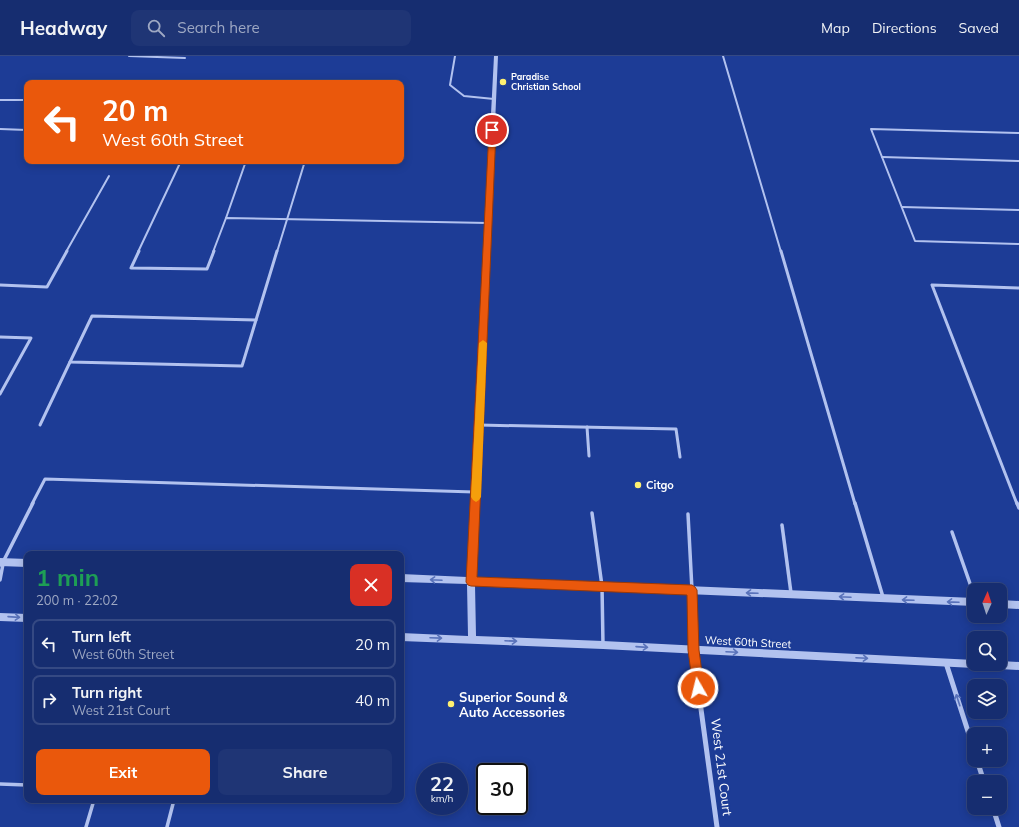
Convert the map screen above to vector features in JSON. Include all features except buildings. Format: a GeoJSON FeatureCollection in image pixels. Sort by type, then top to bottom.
{"type":"FeatureCollection","features":[{"type":"Feature","properties":{"kind":"street"},"geometry":{"type":"LineString","coordinates":[[472,639],[471,582],[480,425],[496,56]]}},
{"type":"Feature","properties":{"kind":"street"},"geometry":{"type":"LineString","coordinates":[[1,563],[24,563]]}},
{"type":"Feature","properties":{"kind":"street"},"geometry":{"type":"LineString","coordinates":[[404,578],[967,602]]}},
{"type":"Feature","properties":{"kind":"street","name":"West 21st Court"},"geometry":{"type":"LineString","coordinates":[[692,590],[693,650],[717,827]]}},
{"type":"Feature","properties":{"kind":"street"},"geometry":{"type":"LineString","coordinates":[[1007,604],[1019,604]]}},
{"type":"Feature","properties":{"kind":"street"},"geometry":{"type":"LineString","coordinates":[[0,617],[24,618]]}},
{"type":"Feature","properties":{"kind":"street","name":"West 60th Street"},"geometry":{"type":"LineString","coordinates":[[404,637],[604,645],[967,664]]}},
{"type":"Feature","properties":{"kind":"street"},"geometry":{"type":"LineString","coordinates":[[945,662],[967,729]]}},
{"type":"Feature","properties":{"kind":"street"},"geometry":{"type":"LineString","coordinates":[[1007,665],[1019,666]]}},
{"type":"Feature","properties":{"kind":"street"},"geometry":{"type":"LineString","coordinates":[[995,815],[999,827]]}},
{"type":"Feature","properties":{"kind":"lane"},"geometry":{"type":"LineString","coordinates":[[129,56],[185,58]]}},
{"type":"Feature","properties":{"kind":"lane"},"geometry":{"type":"LineString","coordinates":[[454,56],[450,85],[456,93],[472,98],[494,99]]}},
{"type":"Feature","properties":{"kind":"lane"},"geometry":{"type":"LineString","coordinates":[[723,56],[884,599]]}},
{"type":"Feature","properties":{"kind":"lane"},"geometry":{"type":"LineString","coordinates":[[0,100],[24,100]]}},
{"type":"Feature","properties":{"kind":"lane"},"geometry":{"type":"LineString","coordinates":[[0,129],[24,130]]}},
{"type":"Feature","properties":{"kind":"lane"},"geometry":{"type":"LineString","coordinates":[[1019,133],[871,129],[915,241],[1019,244]]}},
{"type":"Feature","properties":{"kind":"lane"},"geometry":{"type":"LineString","coordinates":[[882,158],[1019,161]]}},
{"type":"Feature","properties":{"kind":"lane"},"geometry":{"type":"LineString","coordinates":[[180,164],[131,268],[207,269],[245,164]]}},
{"type":"Feature","properties":{"kind":"lane"},"geometry":{"type":"LineString","coordinates":[[70,362],[242,366],[304,164]]}},
{"type":"Feature","properties":{"kind":"lane"},"geometry":{"type":"LineString","coordinates":[[0,285],[47,287],[109,176]]}},
{"type":"Feature","properties":{"kind":"lane"},"geometry":{"type":"LineString","coordinates":[[902,207],[1019,210]]}},
{"type":"Feature","properties":{"kind":"lane"},"geometry":{"type":"LineString","coordinates":[[226,218],[488,223]]}},
{"type":"Feature","properties":{"kind":"lane"},"geometry":{"type":"LineString","coordinates":[[1019,288],[932,285],[1019,508]]}},
{"type":"Feature","properties":{"kind":"lane"},"geometry":{"type":"LineString","coordinates":[[40,425],[92,316],[257,320]]}},
{"type":"Feature","properties":{"kind":"lane"},"geometry":{"type":"LineString","coordinates":[[0,337],[31,338],[0,394]]}},
{"type":"Feature","properties":{"kind":"lane"},"geometry":{"type":"LineString","coordinates":[[480,425],[676,429],[680,457]]}},
{"type":"Feature","properties":{"kind":"lane"},"geometry":{"type":"LineString","coordinates":[[587,427],[589,456]]}},
{"type":"Feature","properties":{"kind":"lane"},"geometry":{"type":"LineString","coordinates":[[0,580],[1,563],[45,479],[476,492]]}},
{"type":"Feature","properties":{"kind":"lane"},"geometry":{"type":"LineString","coordinates":[[592,513],[602,586],[604,645]]}},
{"type":"Feature","properties":{"kind":"lane"},"geometry":{"type":"LineString","coordinates":[[688,514],[692,590]]}},
{"type":"Feature","properties":{"kind":"lane"},"geometry":{"type":"LineString","coordinates":[[782,524],[791,594]]}},
{"type":"Feature","properties":{"kind":"lane"},"geometry":{"type":"LineString","coordinates":[[952,532],[970,583]]}},
{"type":"Feature","properties":{"kind":"lane"},"geometry":{"type":"LineString","coordinates":[[0,784],[24,785]]}},
{"type":"Feature","properties":{"kind":"lane"},"geometry":{"type":"LineString","coordinates":[[86,827],[93,803]]}},
{"type":"Feature","properties":{"kind":"lane"},"geometry":{"type":"LineString","coordinates":[[167,827],[173,803]]}},
{"type":"Feature","properties":{"kind":"slow traffic"},"geometry":{"type":"LineString","coordinates":[[476,497],[483,343]]}},
{"type":"Feature","properties":{"kind":"place","name":"Paradise Christian School"},"geometry":{"type":"Point","coordinates":[503,82]}},
{"type":"Feature","properties":{"kind":"place","name":"Citgo"},"geometry":{"type":"Point","coordinates":[638,485]}},
{"type":"Feature","properties":{"kind":"place","name":"Superior Sound & Auto Accessories"},"geometry":{"type":"Point","coordinates":[451,704]}},
{"type":"Feature","properties":{"kind":"route"},"geometry":{"type":"LineString","coordinates":[[492,130],[480,425],[471,582],[692,590],[693,650],[698,688]]}}]}
